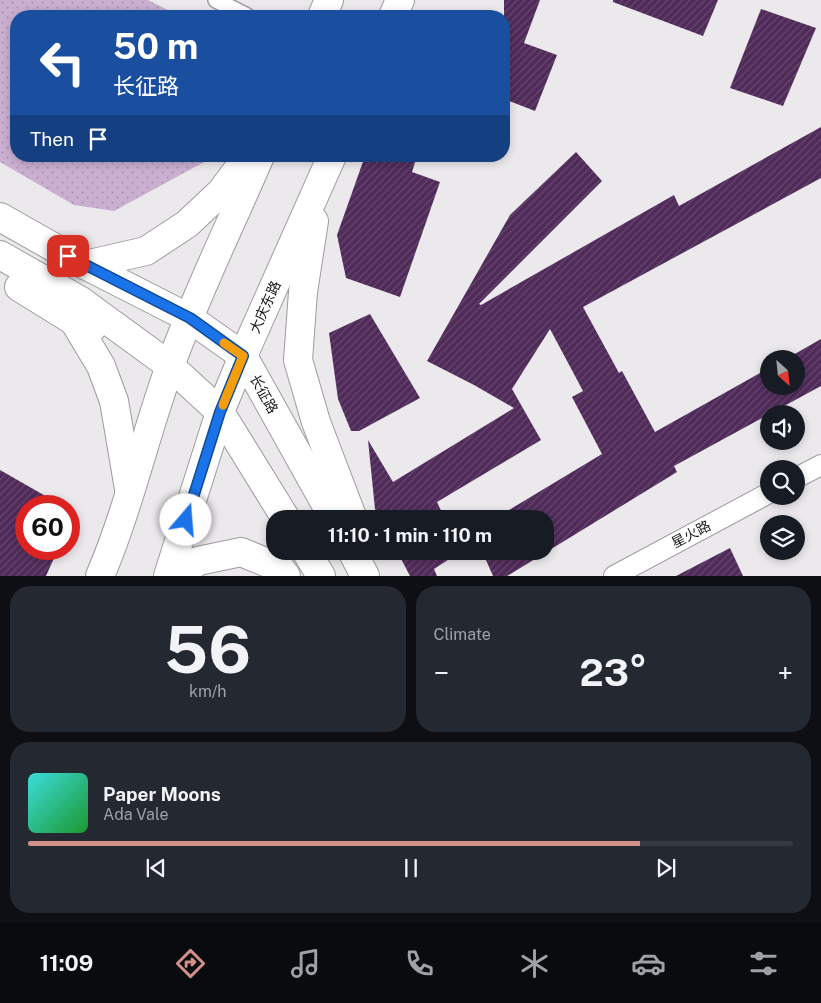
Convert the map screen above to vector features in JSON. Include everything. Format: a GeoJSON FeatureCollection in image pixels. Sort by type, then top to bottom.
{"type":"FeatureCollection","features":[{"type":"Feature","properties":{"kind":"main road"},"geometry":{"type":"LineString","coordinates":[[85,266],[146,251],[187,224],[221,192],[244,162]]}},
{"type":"Feature","properties":{"kind":"main road"},"geometry":{"type":"LineString","coordinates":[[100,576],[114,544],[170,366],[257,162]]}},
{"type":"Feature","properties":{"kind":"main road","name":"大庆东路"},"geometry":{"type":"LineString","coordinates":[[168,576],[220,412],[330,162]]}},
{"type":"Feature","properties":{"kind":"main road"},"geometry":{"type":"LineString","coordinates":[[320,185],[303,292],[298,360],[316,422],[350,510]]}},
{"type":"Feature","properties":{"kind":"main road","name":"长征路"},"geometry":{"type":"LineString","coordinates":[[0,217],[85,266],[190,318],[243,356],[329,510]]}},
{"type":"Feature","properties":{"kind":"main road"},"geometry":{"type":"LineString","coordinates":[[0,255],[78,311],[114,401],[130,495]]}},
{"type":"Feature","properties":{"kind":"main road"},"geometry":{"type":"LineString","coordinates":[[0,276],[78,311],[148,350],[170,366],[220,412],[280,510]]}},
{"type":"Feature","properties":{"kind":"main road"},"geometry":{"type":"LineString","coordinates":[[178,576],[198,561],[241,552],[280,568],[286,576]]}},
{"type":"Feature","properties":{"kind":"main road"},"geometry":{"type":"LineString","coordinates":[[311,560],[321,576]]}},
{"type":"Feature","properties":{"kind":"main road"},"geometry":{"type":"LineString","coordinates":[[357,560],[365,576]]}},
{"type":"Feature","properties":{"kind":"main road"},"geometry":{"type":"LineString","coordinates":[[372,560],[380,576]]}},
{"type":"Feature","properties":{"kind":"street"},"geometry":{"type":"LineString","coordinates":[[216,0],[235,10]]}},
{"type":"Feature","properties":{"kind":"street"},"geometry":{"type":"LineString","coordinates":[[805,473],[821,465]]}},
{"type":"Feature","properties":{"kind":"street","name":"星火路"},"geometry":{"type":"LineString","coordinates":[[614,576],[760,498]]}},
{"type":"Feature","properties":{"kind":"shaded area"},"geometry":{"type":"Polygon","coordinates":[[[0,0],[148,0],[168,10],[10,10],[10,162],[204,162],[114,211],[74,205],[0,162],[0,0]]]}},
{"type":"Feature","properties":{"kind":"building"},"geometry":{"type":"Polygon","coordinates":[[[504,0],[540,0],[524,43],[557,55],[535,111],[510,101],[510,10],[504,10],[504,0]]]}},
{"type":"Feature","properties":{"kind":"building"},"geometry":{"type":"Polygon","coordinates":[[[613,0],[718,0],[703,36],[613,2],[613,0]]]}},
{"type":"Feature","properties":{"kind":"building"},"geometry":{"type":"Polygon","coordinates":[[[761,9],[816,28],[783,106],[730,88],[761,9]]]}},
{"type":"Feature","properties":{"kind":"building"},"geometry":{"type":"Polygon","coordinates":[[[821,127],[821,178],[583,307],[619,373],[622,371],[655,432],[760,373],[760,395],[804,395],[786,405],[760,405],[760,419],[674,466],[677,472],[554,547],[554,510],[509,510],[602,454],[572,397],[583,391],[550,329],[512,389],[541,440],[437,502],[441,510],[376,510],[368,440],[393,482],[514,408],[427,361],[510,215],[576,152],[602,181],[479,304],[481,305],[674,195],[679,206],[821,127]]]}},
{"type":"Feature","properties":{"kind":"building"},"geometry":{"type":"Polygon","coordinates":[[[363,162],[415,162],[412,172],[440,182],[400,297],[346,278],[337,235],[363,162]]]}},
{"type":"Feature","properties":{"kind":"building"},"geometry":{"type":"Polygon","coordinates":[[[370,314],[420,398],[359,431],[351,431],[338,399],[329,333],[370,314]]]}},
{"type":"Feature","properties":{"kind":"building"},"geometry":{"type":"Polygon","coordinates":[[[821,339],[821,386],[805,395],[805,350],[802,350],[821,339]]]}},
{"type":"Feature","properties":{"kind":"building"},"geometry":{"type":"Polygon","coordinates":[[[0,470],[44,495],[15,495],[15,560],[53,560],[46,576],[0,576],[0,470]]]}},
{"type":"Feature","properties":{"kind":"building"},"geometry":{"type":"Polygon","coordinates":[[[730,548],[743,576],[676,576],[730,548]]]}},
{"type":"Feature","properties":{"kind":"building"},"geometry":{"type":"Polygon","coordinates":[[[402,560],[448,560],[434,569],[437,576],[410,576],[402,560]]]}},
{"type":"Feature","properties":{"kind":"building"},"geometry":{"type":"Polygon","coordinates":[[[486,560],[533,560],[507,576],[493,576],[486,560]]]}},
{"type":"Feature","properties":{"kind":"slow traffic"},"geometry":{"type":"LineString","coordinates":[[223,405],[243,356],[224,343]]}},
{"type":"Feature","properties":{"kind":"route"},"geometry":{"type":"LineString","coordinates":[[68,256],[190,318],[243,356],[220,412],[186,520]]}}]}
